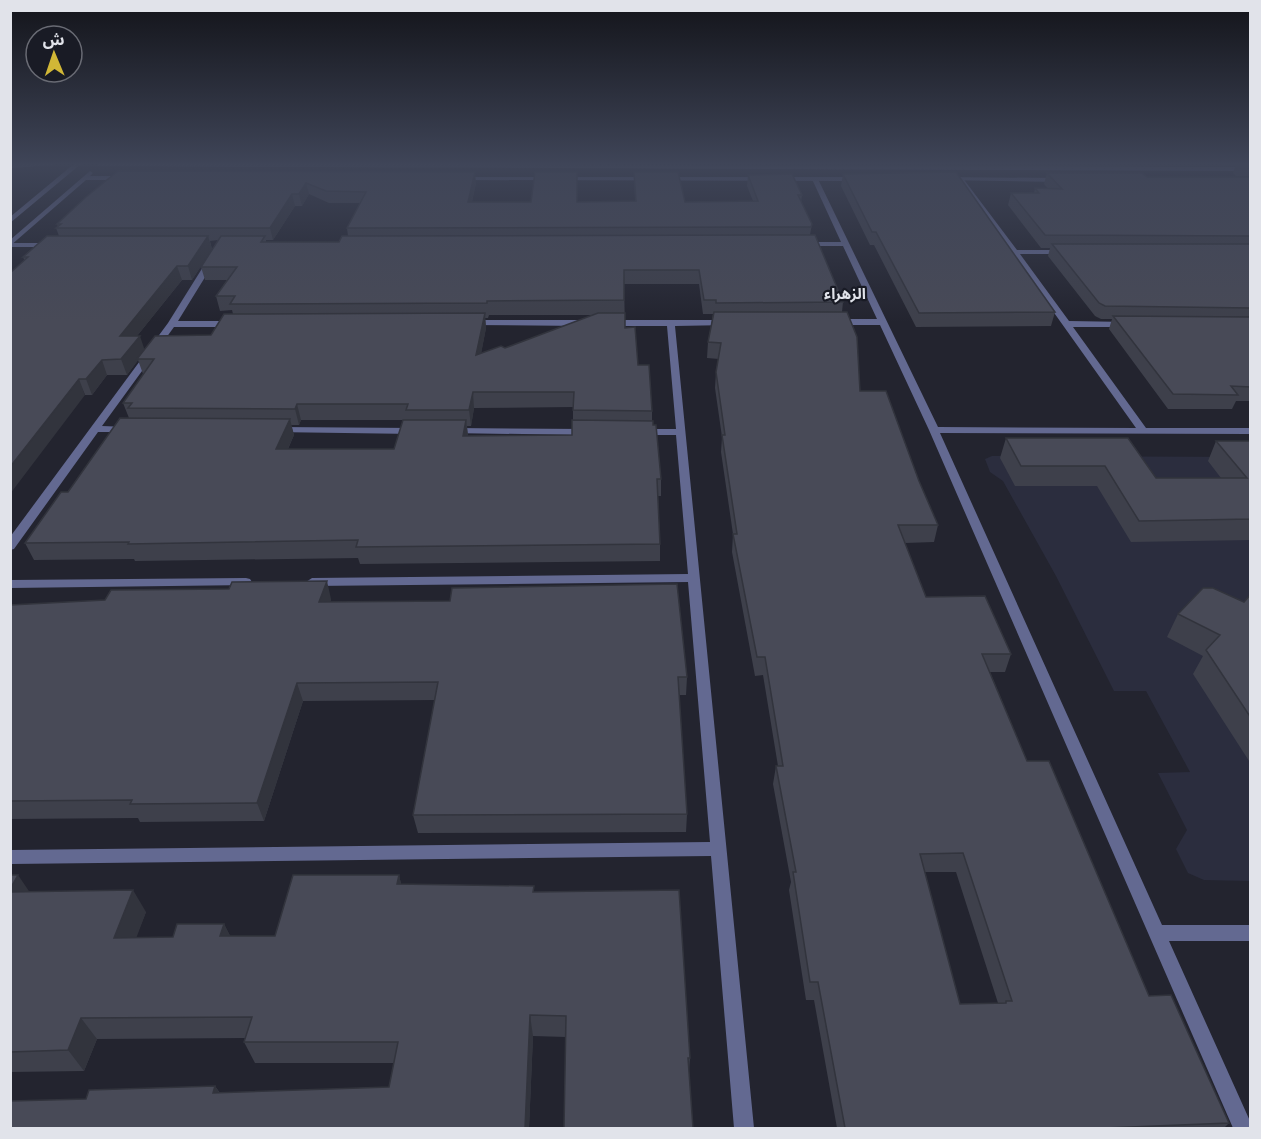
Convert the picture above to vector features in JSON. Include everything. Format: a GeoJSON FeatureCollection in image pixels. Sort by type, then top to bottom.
{"type":"FeatureCollection","features":[{"type":"Feature","properties":{"kind":"street"},"geometry":{"type":"LineString","coordinates":[[10,245],[42,216]]}},
{"type":"Feature","properties":{"kind":"street"},"geometry":{"type":"LineString","coordinates":[[833,216],[934,429],[1243,1128]]}},
{"type":"Feature","properties":{"kind":"street"},"geometry":{"type":"LineString","coordinates":[[988,216],[1143,430]]}},
{"type":"Feature","properties":{"kind":"street"},"geometry":{"type":"LineString","coordinates":[[799,244],[846,244]]}},
{"type":"Feature","properties":{"kind":"street"},"geometry":{"type":"LineString","coordinates":[[10,245],[55,245]]}},
{"type":"Feature","properties":{"kind":"street"},"geometry":{"type":"LineString","coordinates":[[1014,252],[1073,252]]}},
{"type":"Feature","properties":{"kind":"street"},"geometry":{"type":"LineString","coordinates":[[10,546],[172,324],[215,255]]}},
{"type":"Feature","properties":{"kind":"street"},"geometry":{"type":"LineString","coordinates":[[824,322],[883,322]]}},
{"type":"Feature","properties":{"kind":"street"},"geometry":{"type":"LineString","coordinates":[[457,323],[741,323]]}},
{"type":"Feature","properties":{"kind":"street"},"geometry":{"type":"LineString","coordinates":[[671,323],[744,1128]]}},
{"type":"Feature","properties":{"kind":"street"},"geometry":{"type":"LineString","coordinates":[[172,324],[243,324]]}},
{"type":"Feature","properties":{"kind":"street"},"geometry":{"type":"LineString","coordinates":[[1066,324],[1136,324]]}},
{"type":"Feature","properties":{"kind":"street"},"geometry":{"type":"LineString","coordinates":[[95,429],[143,430]]}},
{"type":"Feature","properties":{"kind":"street"},"geometry":{"type":"LineString","coordinates":[[934,429],[1251,431]]}},
{"type":"Feature","properties":{"kind":"street"},"geometry":{"type":"LineString","coordinates":[[262,430],[430,431]]}},
{"type":"Feature","properties":{"kind":"street"},"geometry":{"type":"LineString","coordinates":[[442,431],[597,432]]}},
{"type":"Feature","properties":{"kind":"street"},"geometry":{"type":"LineString","coordinates":[[633,432],[681,432]]}},
{"type":"Feature","properties":{"kind":"street"},"geometry":{"type":"LineString","coordinates":[[298,582],[694,578]]}},
{"type":"Feature","properties":{"kind":"street"},"geometry":{"type":"LineString","coordinates":[[10,584],[262,582]]}},
{"type":"Feature","properties":{"kind":"street"},"geometry":{"type":"LineString","coordinates":[[10,857],[719,849]]}},
{"type":"Feature","properties":{"kind":"street"},"geometry":{"type":"LineString","coordinates":[[1157,933],[1251,933]]}},
{"type":"Feature","properties":{"kind":"shaded area"},"geometry":{"type":"Polygon","coordinates":[[[992,456],[1250,457],[1250,881],[1204,880],[1188,873],[1176,849],[1187,830],[1158,773],[1190,772],[1146,691],[1114,691],[1056,576],[1003,481],[990,472],[985,459],[992,456]]]}},
{"type":"Feature","properties":{"kind":"building"},"geometry":{"type":"Polygon","coordinates":[[[65,216],[278,216],[270,228],[56,228],[61,224],[57,224],[65,216]]]}},
{"type":"Feature","properties":{"kind":"building"},"geometry":{"type":"Polygon","coordinates":[[[353,216],[808,216],[812,224],[811,227],[347,228],[353,216]]]}},
{"type":"Feature","properties":{"kind":"building"},"geometry":{"type":"Polygon","coordinates":[[[864,216],[987,216],[1055,312],[919,313],[876,232],[872,232],[864,216]]]}},
{"type":"Feature","properties":{"kind":"building"},"geometry":{"type":"Polygon","coordinates":[[[1030,216],[1251,216],[1251,236],[1045,235],[1030,216]]]}},
{"type":"Feature","properties":{"kind":"building"},"geometry":{"type":"Polygon","coordinates":[[[815,235],[843,302],[716,303],[716,300],[704,300],[699,270],[624,270],[624,300],[230,304],[235,296],[216,296],[237,267],[201,267],[221,236],[265,236],[261,242],[339,242],[342,236],[815,235]]]}},
{"type":"Feature","properties":{"kind":"building"},"geometry":{"type":"Polygon","coordinates":[[[47,236],[208,236],[188,266],[177,266],[120,336],[140,336],[121,359],[102,360],[86,379],[79,379],[10,467],[10,273],[28,257],[23,257],[47,236]]]}},
{"type":"Feature","properties":{"kind":"building"},"geometry":{"type":"Polygon","coordinates":[[[1052,244],[1251,244],[1251,308],[1105,306],[1099,303],[1052,244]]]}},
{"type":"Feature","properties":{"kind":"building"},"geometry":{"type":"Polygon","coordinates":[[[714,312],[847,312],[857,337],[860,391],[886,391],[938,525],[898,525],[926,597],[985,596],[1011,654],[982,654],[1027,761],[1049,761],[1149,996],[1171,995],[1229,1123],[1105,1128],[845,1128],[818,982],[810,982],[793,872],[796,872],[776,766],[783,766],[765,657],[757,657],[733,534],[737,534],[722,435],[725,435],[716,372],[721,343],[708,342],[714,312]],[[963,853],[920,854],[960,1004],[1012,1001],[963,853]]]}},
{"type":"Feature","properties":{"kind":"building"},"geometry":{"type":"Polygon","coordinates":[[[485,313],[476,355],[501,346],[505,348],[598,313],[625,313],[625,328],[635,327],[638,365],[649,365],[652,411],[573,410],[574,392],[473,392],[469,410],[406,410],[408,404],[297,404],[295,409],[128,408],[132,403],[123,403],[154,359],[137,359],[155,336],[211,335],[224,314],[485,313]]]}},
{"type":"Feature","properties":{"kind":"building"},"geometry":{"type":"Polygon","coordinates":[[[1113,316],[1251,317],[1251,387],[1231,386],[1238,395],[1173,394],[1113,316]]]}},
{"type":"Feature","properties":{"kind":"building"},"geometry":{"type":"Polygon","coordinates":[[[120,418],[290,419],[276,449],[394,449],[403,420],[466,420],[463,436],[572,435],[572,420],[653,421],[653,425],[656,425],[661,479],[657,479],[660,544],[356,547],[358,540],[128,544],[129,542],[25,543],[61,492],[68,492],[120,418]]]}},
{"type":"Feature","properties":{"kind":"building"},"geometry":{"type":"Polygon","coordinates":[[[1006,438],[1128,438],[1156,478],[1247,478],[1216,441],[1251,441],[1251,519],[1139,521],[1105,466],[1021,466],[1006,438]]]}},
{"type":"Feature","properties":{"kind":"building"},"geometry":{"type":"Polygon","coordinates":[[[327,581],[319,602],[450,601],[452,588],[677,584],[687,677],[678,677],[687,814],[413,815],[438,682],[297,683],[257,803],[130,804],[132,800],[10,801],[10,605],[105,600],[111,590],[229,589],[232,582],[327,581]]]}},
{"type":"Feature","properties":{"kind":"building"},"geometry":{"type":"Polygon","coordinates":[[[1203,588],[1213,588],[1244,602],[1251,594],[1251,718],[1206,650],[1220,635],[1178,614],[1203,588]]]}},
{"type":"Feature","properties":{"kind":"building"},"geometry":{"type":"Polygon","coordinates":[[[10,875],[18,875],[10,889],[10,875]]]}},
{"type":"Feature","properties":{"kind":"building"},"geometry":{"type":"Polygon","coordinates":[[[293,875],[399,875],[397,884],[534,886],[533,892],[679,890],[693,1128],[564,1128],[566,1016],[530,1015],[525,1128],[10,1128],[10,1101],[86,1099],[89,1090],[215,1086],[213,1093],[389,1087],[398,1042],[244,1042],[252,1017],[81,1018],[68,1050],[10,1052],[10,892],[133,890],[114,938],[173,937],[177,924],[224,924],[220,936],[275,936],[293,875]]]}},
{"type":"Feature","properties":{"kind":"district","name":"الزهراء"},"geometry":{"type":"Point","coordinates":[845,294]}}]}
